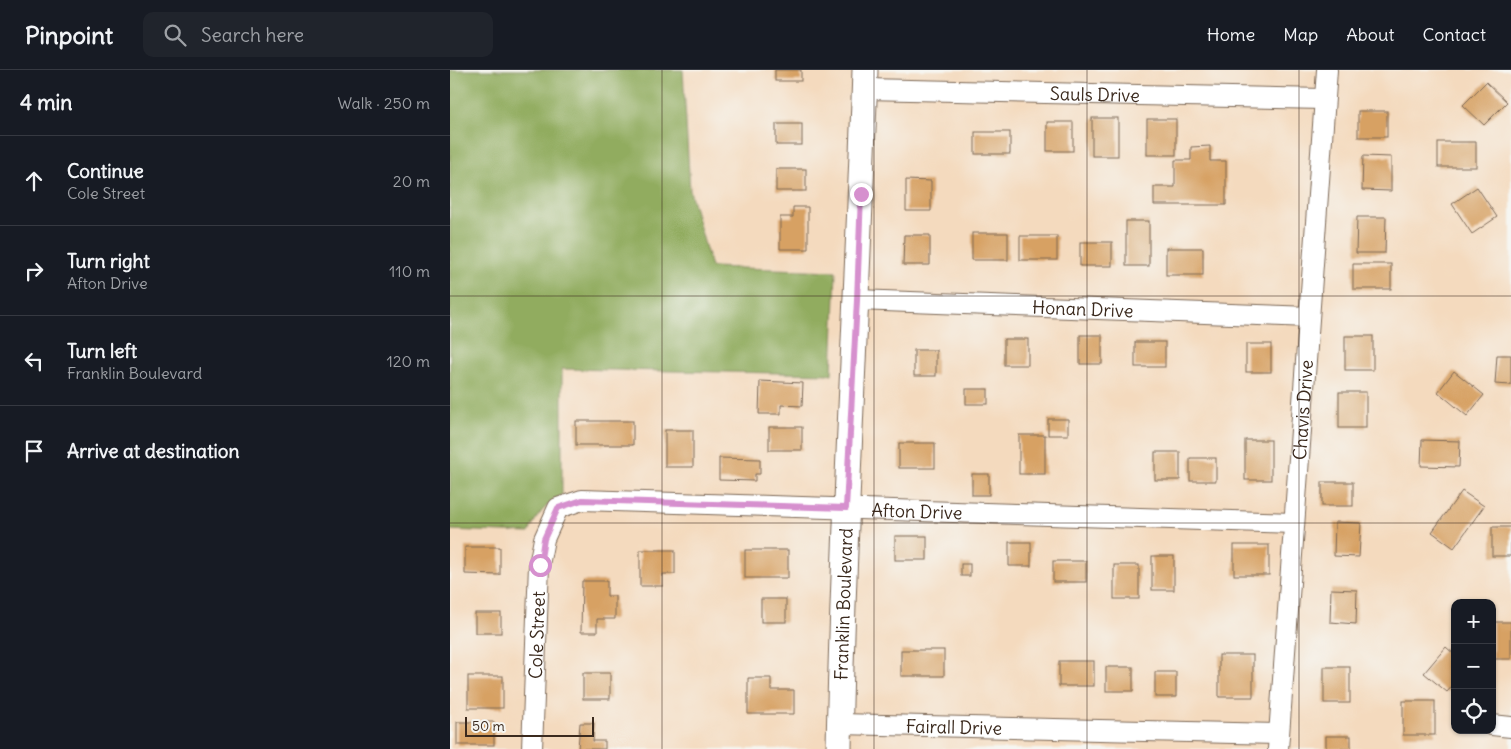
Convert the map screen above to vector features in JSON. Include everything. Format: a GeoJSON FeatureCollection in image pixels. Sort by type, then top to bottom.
{"type":"FeatureCollection","features":[{"type":"Feature","properties":{"kind":"street","name":"Chavis Drive"},"geometry":{"type":"LineString","coordinates":[[1278,742],[1327,70]]}},
{"type":"Feature","properties":{"kind":"street","name":"Sauls Drive"},"geometry":{"type":"LineString","coordinates":[[865,79],[1324,99]]}},
{"type":"Feature","properties":{"kind":"street","name":"Franklin Boulevard"},"geometry":{"type":"LineString","coordinates":[[839,749],[846,508],[857,300],[865,79]]}},
{"type":"Feature","properties":{"kind":"street","name":"Honan Drive"},"geometry":{"type":"LineString","coordinates":[[857,300],[1309,317]]}},
{"type":"Feature","properties":{"kind":"street","name":"Afton Drive"},"geometry":{"type":"LineString","coordinates":[[551,524],[558,508],[582,500],[1293,524]]}},
{"type":"Feature","properties":{"kind":"street","name":"Cole Street"},"geometry":{"type":"LineString","coordinates":[[532,749],[539,574],[544,539],[551,524]]}},
{"type":"Feature","properties":{"kind":"street","name":"Fairall Drive"},"geometry":{"type":"LineString","coordinates":[[839,724],[1278,742]]}},
{"type":"Feature","properties":{"kind":"street"},"geometry":{"type":"LineString","coordinates":[[1496,725],[1511,726]]}},
{"type":"Feature","properties":{"kind":"green space"},"geometry":{"type":"Polygon","coordinates":[[[450,70],[683,70],[690,191],[711,267],[836,271],[832,374],[562,369],[562,495],[542,511],[529,533],[450,530],[450,70]]]}},
{"type":"Feature","properties":{"kind":"building"},"geometry":{"type":"Polygon","coordinates":[[[775,70],[801,70],[801,81],[775,81],[775,70]]]}},
{"type":"Feature","properties":{"kind":"building"},"geometry":{"type":"Polygon","coordinates":[[[1486,82],[1507,102],[1484,125],[1463,105],[1486,82]]]}},
{"type":"Feature","properties":{"kind":"building"},"geometry":{"type":"Polygon","coordinates":[[[1358,111],[1387,111],[1387,137],[1358,137],[1358,111]]]}},
{"type":"Feature","properties":{"kind":"building"},"geometry":{"type":"Polygon","coordinates":[[[1092,118],[1118,118],[1118,156],[1092,156],[1092,118]]]}},
{"type":"Feature","properties":{"kind":"building"},"geometry":{"type":"Polygon","coordinates":[[[1147,119],[1176,119],[1176,155],[1147,155],[1147,119]]]}},
{"type":"Feature","properties":{"kind":"building"},"geometry":{"type":"Polygon","coordinates":[[[1047,122],[1073,122],[1073,151],[1047,151],[1047,122]]]}},
{"type":"Feature","properties":{"kind":"building"},"geometry":{"type":"Polygon","coordinates":[[[776,124],[802,124],[802,145],[776,145],[776,124]]]}},
{"type":"Feature","properties":{"kind":"building"},"geometry":{"type":"Polygon","coordinates":[[[975,132],[1010,132],[1010,154],[975,154],[975,132]]]}},
{"type":"Feature","properties":{"kind":"building"},"geometry":{"type":"Polygon","coordinates":[[[1438,142],[1476,142],[1476,167],[1438,167],[1438,142]]]}},
{"type":"Feature","properties":{"kind":"building"},"geometry":{"type":"Polygon","coordinates":[[[1210,146],[1210,161],[1226,161],[1226,205],[1154,205],[1154,187],[1175,187],[1175,160],[1191,160],[1191,147],[1210,146]]]}},
{"type":"Feature","properties":{"kind":"building"},"geometry":{"type":"Polygon","coordinates":[[[1363,156],[1391,157],[1391,191],[1362,190],[1363,156]]]}},
{"type":"Feature","properties":{"kind":"building"},"geometry":{"type":"Polygon","coordinates":[[[776,169],[806,169],[806,191],[776,191],[776,169]]]}},
{"type":"Feature","properties":{"kind":"building"},"geometry":{"type":"Polygon","coordinates":[[[906,180],[931,181],[931,211],[906,211],[906,180]]]}},
{"type":"Feature","properties":{"kind":"building"},"geometry":{"type":"Polygon","coordinates":[[[1477,187],[1497,217],[1472,234],[1452,204],[1477,187]]]}},
{"type":"Feature","properties":{"kind":"building"},"geometry":{"type":"Polygon","coordinates":[[[793,207],[808,207],[808,249],[780,249],[780,217],[793,217],[793,207]]]}},
{"type":"Feature","properties":{"kind":"building"},"geometry":{"type":"Polygon","coordinates":[[[1357,217],[1386,217],[1385,253],[1356,253],[1357,217]]]}},
{"type":"Feature","properties":{"kind":"building"},"geometry":{"type":"Polygon","coordinates":[[[1126,221],[1149,221],[1149,266],[1126,266],[1126,221]]]}},
{"type":"Feature","properties":{"kind":"building"},"geometry":{"type":"Polygon","coordinates":[[[972,233],[1008,233],[1008,260],[972,260],[972,233]]]}},
{"type":"Feature","properties":{"kind":"building"},"geometry":{"type":"Polygon","coordinates":[[[904,235],[930,235],[930,265],[903,265],[904,235]]]}},
{"type":"Feature","properties":{"kind":"building"},"geometry":{"type":"Polygon","coordinates":[[[1020,236],[1057,236],[1057,260],[1020,260],[1020,236]]]}},
{"type":"Feature","properties":{"kind":"building"},"geometry":{"type":"Polygon","coordinates":[[[1080,242],[1112,242],[1112,266],[1080,266],[1080,242]]]}},
{"type":"Feature","properties":{"kind":"building"},"geometry":{"type":"Polygon","coordinates":[[[1166,248],[1203,248],[1203,275],[1166,275],[1166,248]]]}},
{"type":"Feature","properties":{"kind":"building"},"geometry":{"type":"Polygon","coordinates":[[[1353,264],[1391,264],[1391,289],[1353,289],[1353,264]]]}},
{"type":"Feature","properties":{"kind":"building"},"geometry":{"type":"Polygon","coordinates":[[[1080,335],[1102,335],[1102,364],[1080,364],[1080,335]]]}},
{"type":"Feature","properties":{"kind":"building"},"geometry":{"type":"Polygon","coordinates":[[[1345,336],[1373,336],[1373,370],[1345,370],[1345,336]]]}},
{"type":"Feature","properties":{"kind":"building"},"geometry":{"type":"Polygon","coordinates":[[[1004,339],[1028,339],[1028,365],[1004,365],[1004,339]]]}},
{"type":"Feature","properties":{"kind":"building"},"geometry":{"type":"Polygon","coordinates":[[[1135,342],[1165,342],[1165,367],[1135,367],[1135,342]]]}},
{"type":"Feature","properties":{"kind":"building"},"geometry":{"type":"Polygon","coordinates":[[[1246,344],[1271,344],[1271,372],[1246,372],[1246,344]]]}},
{"type":"Feature","properties":{"kind":"building"},"geometry":{"type":"Polygon","coordinates":[[[914,350],[936,350],[936,376],[914,376],[914,350]]]}},
{"type":"Feature","properties":{"kind":"building"},"geometry":{"type":"Polygon","coordinates":[[[1497,355],[1511,355],[1511,385],[1495,384],[1497,355]]]}},
{"type":"Feature","properties":{"kind":"building"},"geometry":{"type":"Polygon","coordinates":[[[1454,371],[1484,395],[1467,416],[1438,392],[1454,371]]]}},
{"type":"Feature","properties":{"kind":"building"},"geometry":{"type":"Polygon","coordinates":[[[760,381],[803,383],[802,406],[781,405],[781,414],[759,414],[760,381]]]}},
{"type":"Feature","properties":{"kind":"building"},"geometry":{"type":"Polygon","coordinates":[[[966,389],[988,389],[988,404],[966,404],[966,389]]]}},
{"type":"Feature","properties":{"kind":"building"},"geometry":{"type":"Polygon","coordinates":[[[1339,392],[1366,392],[1366,428],[1339,428],[1339,392]]]}},
{"type":"Feature","properties":{"kind":"building"},"geometry":{"type":"Polygon","coordinates":[[[1048,419],[1068,419],[1068,435],[1048,435],[1048,419]]]}},
{"type":"Feature","properties":{"kind":"building"},"geometry":{"type":"Polygon","coordinates":[[[576,421],[633,421],[633,445],[576,445],[576,421]]]}},
{"type":"Feature","properties":{"kind":"building"},"geometry":{"type":"Polygon","coordinates":[[[769,427],[802,427],[802,450],[769,450],[769,427]]]}},
{"type":"Feature","properties":{"kind":"building"},"geometry":{"type":"Polygon","coordinates":[[[665,430],[693,430],[693,467],[665,467],[665,430]]]}},
{"type":"Feature","properties":{"kind":"building"},"geometry":{"type":"Polygon","coordinates":[[[1019,435],[1045,435],[1045,474],[1019,474],[1019,435]]]}},
{"type":"Feature","properties":{"kind":"building"},"geometry":{"type":"Polygon","coordinates":[[[1245,440],[1271,440],[1271,480],[1245,480],[1245,440]]]}},
{"type":"Feature","properties":{"kind":"building"},"geometry":{"type":"Polygon","coordinates":[[[1422,440],[1460,441],[1459,467],[1421,466],[1422,440]]]}},
{"type":"Feature","properties":{"kind":"building"},"geometry":{"type":"Polygon","coordinates":[[[899,443],[935,443],[935,468],[899,468],[899,443]]]}},
{"type":"Feature","properties":{"kind":"building"},"geometry":{"type":"Polygon","coordinates":[[[1155,452],[1180,452],[1180,480],[1155,480],[1155,452]]]}},
{"type":"Feature","properties":{"kind":"building"},"geometry":{"type":"Polygon","coordinates":[[[719,458],[760,459],[760,474],[755,474],[755,481],[719,480],[719,458]]]}},
{"type":"Feature","properties":{"kind":"building"},"geometry":{"type":"Polygon","coordinates":[[[1190,458],[1216,458],[1216,481],[1190,481],[1190,458]]]}},
{"type":"Feature","properties":{"kind":"building"},"geometry":{"type":"Polygon","coordinates":[[[972,474],[989,474],[989,495],[972,495],[972,474]]]}},
{"type":"Feature","properties":{"kind":"building"},"geometry":{"type":"Polygon","coordinates":[[[1322,482],[1353,482],[1353,506],[1322,506],[1322,482]]]}},
{"type":"Feature","properties":{"kind":"building"},"geometry":{"type":"Polygon","coordinates":[[[1462,491],[1484,506],[1454,548],[1432,532],[1462,491]]]}},
{"type":"Feature","properties":{"kind":"building"},"geometry":{"type":"Polygon","coordinates":[[[1335,522],[1361,523],[1359,557],[1334,556],[1335,522]]]}},
{"type":"Feature","properties":{"kind":"building"},"geometry":{"type":"Polygon","coordinates":[[[1492,527],[1511,527],[1511,556],[1492,556],[1492,527]]]}},
{"type":"Feature","properties":{"kind":"building"},"geometry":{"type":"Polygon","coordinates":[[[895,536],[927,536],[927,560],[895,560],[895,536]]]}},
{"type":"Feature","properties":{"kind":"building"},"geometry":{"type":"Polygon","coordinates":[[[1009,542],[1031,542],[1031,566],[1009,566],[1009,542]]]}},
{"type":"Feature","properties":{"kind":"building"},"geometry":{"type":"Polygon","coordinates":[[[1234,545],[1269,545],[1269,575],[1234,575],[1234,545]]]}},
{"type":"Feature","properties":{"kind":"building"},"geometry":{"type":"Polygon","coordinates":[[[465,547],[500,547],[500,575],[465,574],[465,547]]]}},
{"type":"Feature","properties":{"kind":"building"},"geometry":{"type":"Polygon","coordinates":[[[640,550],[675,550],[675,574],[663,574],[663,586],[640,586],[640,550]]]}},
{"type":"Feature","properties":{"kind":"building"},"geometry":{"type":"Polygon","coordinates":[[[745,550],[788,550],[788,578],[745,578],[745,550]]]}},
{"type":"Feature","properties":{"kind":"building"},"geometry":{"type":"Polygon","coordinates":[[[1152,556],[1174,556],[1174,590],[1152,590],[1152,556]]]}},
{"type":"Feature","properties":{"kind":"building"},"geometry":{"type":"Polygon","coordinates":[[[1053,561],[1086,561],[1086,582],[1053,582],[1053,561]]]}},
{"type":"Feature","properties":{"kind":"building"},"geometry":{"type":"Polygon","coordinates":[[[961,564],[970,564],[970,576],[961,576],[961,564]]]}},
{"type":"Feature","properties":{"kind":"building"},"geometry":{"type":"Polygon","coordinates":[[[1114,565],[1139,565],[1139,599],[1114,599],[1114,565]]]}},
{"type":"Feature","properties":{"kind":"building"},"geometry":{"type":"Polygon","coordinates":[[[582,581],[607,581],[607,596],[615,596],[615,619],[597,619],[597,632],[581,632],[582,581]]]}},
{"type":"Feature","properties":{"kind":"building"},"geometry":{"type":"Polygon","coordinates":[[[1331,589],[1357,590],[1356,624],[1330,622],[1331,589]]]}},
{"type":"Feature","properties":{"kind":"building"},"geometry":{"type":"Polygon","coordinates":[[[761,599],[786,599],[786,622],[761,622],[761,599]]]}},
{"type":"Feature","properties":{"kind":"building"},"geometry":{"type":"Polygon","coordinates":[[[475,613],[501,613],[501,633],[475,633],[475,613]]]}},
{"type":"Feature","properties":{"kind":"building"},"geometry":{"type":"Polygon","coordinates":[[[1496,622],[1511,622],[1511,659],[1496,659],[1496,622]]]}},
{"type":"Feature","properties":{"kind":"building"},"geometry":{"type":"Polygon","coordinates":[[[1446,647],[1451,651],[1451,688],[1447,692],[1424,673],[1446,647]]]}},
{"type":"Feature","properties":{"kind":"building"},"geometry":{"type":"Polygon","coordinates":[[[901,650],[944,650],[944,676],[901,676],[901,650]]]}},
{"type":"Feature","properties":{"kind":"building"},"geometry":{"type":"Polygon","coordinates":[[[1219,655],[1253,655],[1253,697],[1219,697],[1219,655]]]}},
{"type":"Feature","properties":{"kind":"building"},"geometry":{"type":"Polygon","coordinates":[[[1059,661],[1094,661],[1094,686],[1059,686],[1059,661]]]}},
{"type":"Feature","properties":{"kind":"building"},"geometry":{"type":"Polygon","coordinates":[[[1106,667],[1133,667],[1133,691],[1106,691],[1106,667]]]}},
{"type":"Feature","properties":{"kind":"building"},"geometry":{"type":"Polygon","coordinates":[[[1324,667],[1350,667],[1350,703],[1324,703],[1324,667]]]}},
{"type":"Feature","properties":{"kind":"building"},"geometry":{"type":"Polygon","coordinates":[[[1155,672],[1176,672],[1176,697],[1155,697],[1155,672]]]}},
{"type":"Feature","properties":{"kind":"building"},"geometry":{"type":"Polygon","coordinates":[[[583,673],[610,673],[610,699],[583,699],[583,673]]]}},
{"type":"Feature","properties":{"kind":"building"},"geometry":{"type":"Polygon","coordinates":[[[468,676],[503,676],[503,708],[468,708],[468,676]]]}},
{"type":"Feature","properties":{"kind":"building"},"geometry":{"type":"Polygon","coordinates":[[[748,678],[771,678],[771,690],[794,690],[794,714],[748,714],[748,678]]]}},
{"type":"Feature","properties":{"kind":"building"},"geometry":{"type":"Polygon","coordinates":[[[1403,701],[1435,701],[1435,735],[1403,735],[1403,701]]]}},
{"type":"Feature","properties":{"kind":"building"},"geometry":{"type":"Polygon","coordinates":[[[457,722],[494,722],[494,745],[457,745],[457,722]]]}},
{"type":"Feature","properties":{"kind":"building"},"geometry":{"type":"Polygon","coordinates":[[[580,723],[594,723],[593,741],[605,741],[605,749],[578,749],[580,723]]]}},
{"type":"Feature","properties":{"kind":"building"},"geometry":{"type":"Polygon","coordinates":[[[1326,736],[1351,736],[1351,749],[1326,749],[1326,736]]]}},
{"type":"Feature","properties":{"kind":"route"},"geometry":{"type":"LineString","coordinates":[[540,565],[544,539],[558,508],[582,500],[846,508],[861,194]]}}]}
